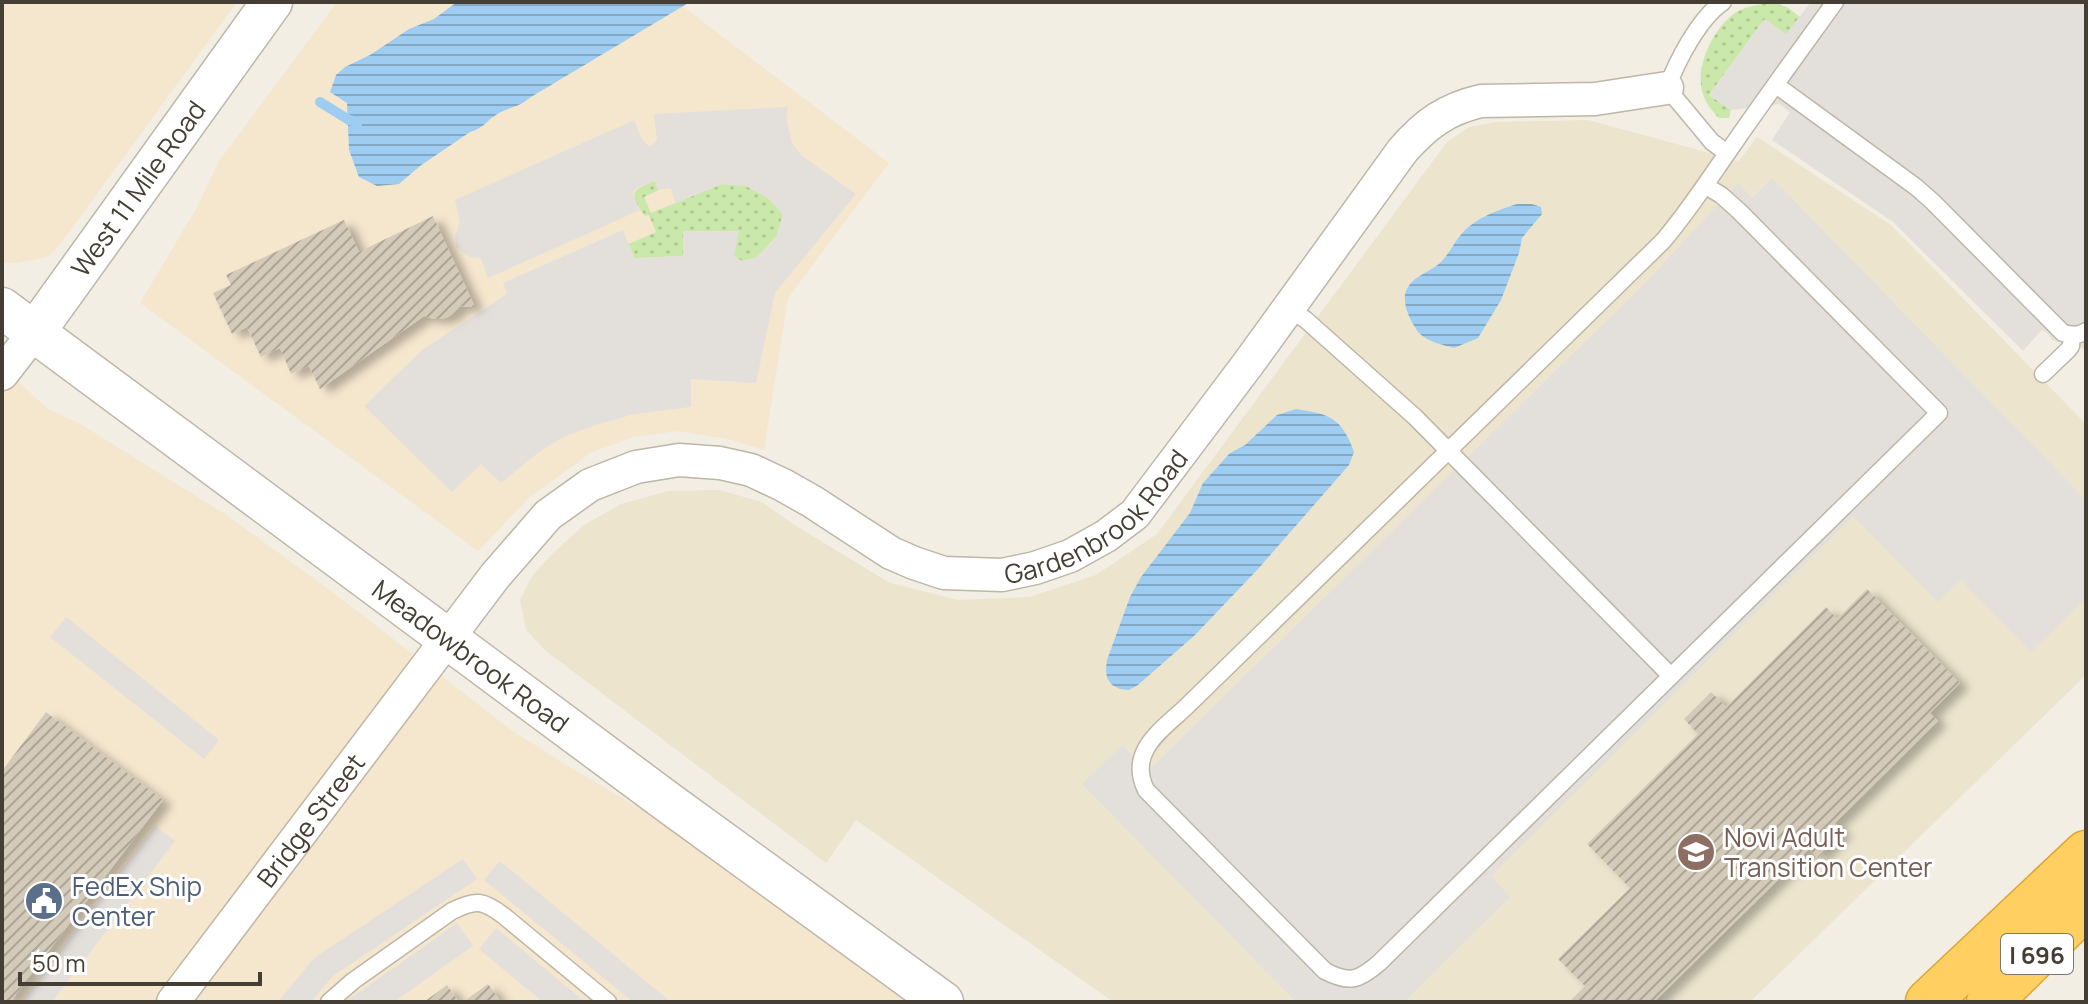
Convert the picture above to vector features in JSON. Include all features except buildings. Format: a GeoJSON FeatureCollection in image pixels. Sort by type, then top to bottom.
{"type":"FeatureCollection","features":[{"type":"Feature","properties":{"kind":"highway"},"geometry":{"type":"LineString","coordinates":[[1928,1002],[2086,853]]}},
{"type":"Feature","properties":{"kind":"highway","name":"I 696"},"geometry":{"type":"LineString","coordinates":[[1989,1002],[2086,906]]}},
{"type":"Feature","properties":{"kind":"street","name":"West 11 Mile Road"},"geometry":{"type":"LineString","coordinates":[[2,374],[272,2]]}},
{"type":"Feature","properties":{"kind":"street","name":"Gardenbrook Road"},"geometry":{"type":"LineString","coordinates":[[447,639],[495,576],[548,515],[590,485],[636,467],[679,460],[720,463],[751,470],[813,502],[891,553],[944,573],[1002,575],[1070,556],[1106,536],[1135,514],[1159,485],[1403,150],[1421,130],[1444,114],[1481,101],[1595,99],[1667,88]]}},
{"type":"Feature","properties":{"kind":"street","name":"Meadowbrook Road"},"geometry":{"type":"LineString","coordinates":[[2,308],[669,803],[943,1002]]}},
{"type":"Feature","properties":{"kind":"street","name":"Bridge Street"},"geometry":{"type":"LineString","coordinates":[[173,1002],[447,639]]}},
{"type":"Feature","properties":{"kind":"lane"},"geometry":{"type":"LineString","coordinates":[[1723,2],[1714,8],[1697,31],[1667,88],[1712,142],[1727,153]]}},
{"type":"Feature","properties":{"kind":"lane"},"geometry":{"type":"LineString","coordinates":[[1706,186],[1739,211],[1939,413],[1379,963],[1366,975],[1352,980],[1338,978],[1325,971],[1146,790],[1140,777],[1139,762],[1145,749],[1663,241],[1706,186],[1776,85],[1826,5]]}},
{"type":"Feature","properties":{"kind":"lane"},"geometry":{"type":"LineString","coordinates":[[1776,85],[1916,187],[2063,333],[2079,333]]}},
{"type":"Feature","properties":{"kind":"lane"},"geometry":{"type":"LineString","coordinates":[[1288,308],[1306,320],[1415,417],[1671,676]]}},
{"type":"Feature","properties":{"kind":"lane"},"geometry":{"type":"LineString","coordinates":[[2043,374],[2068,350],[2079,333]]}},
{"type":"Feature","properties":{"kind":"lane"},"geometry":{"type":"LineString","coordinates":[[329,1002],[353,981],[452,911],[480,902],[493,907],[608,1002]]}},
{"type":"Feature","properties":{"kind":"shaded area"},"geometry":{"type":"Polygon","coordinates":[[[2,2],[237,2],[61,243],[44,258],[16,263],[2,263],[2,2]]]}},
{"type":"Feature","properties":{"kind":"shaded area"},"geometry":{"type":"Polygon","coordinates":[[[337,2],[677,2],[889,163],[788,298],[764,450],[728,439],[678,431],[634,437],[592,452],[530,497],[478,551],[140,303],[196,209],[219,161],[337,2]]]}},
{"type":"Feature","properties":{"kind":"shaded area"},"geometry":{"type":"Polygon","coordinates":[[[1811,2],[2086,2],[2086,349],[2052,340],[2042,330],[2023,351],[1893,222],[1772,140],[1790,112],[1779,104],[1731,110],[1709,95],[1765,19],[1786,34],[1811,2]]]}},
{"type":"Feature","properties":{"kind":"shaded area"},"geometry":{"type":"Polygon","coordinates":[[[788,107],[786,116],[792,143],[801,155],[856,194],[775,293],[756,383],[691,379],[691,407],[634,414],[563,437],[501,483],[481,464],[452,492],[364,406],[422,350],[507,294],[503,283],[623,230],[634,258],[683,256],[683,231],[739,231],[734,256],[742,261],[756,258],[777,237],[783,214],[768,198],[746,186],[722,184],[675,203],[671,188],[659,190],[655,181],[634,191],[640,210],[488,278],[481,258],[469,257],[456,247],[455,236],[460,222],[455,200],[634,120],[642,139],[650,147],[657,140],[654,114],[788,107]]]}},
{"type":"Feature","properties":{"kind":"shaded area"},"geometry":{"type":"Polygon","coordinates":[[[1588,120],[1739,161],[1757,137],[1891,225],[2086,424],[2086,675],[1750,1002],[1113,1002],[856,820],[826,863],[546,651],[526,630],[520,600],[532,576],[552,554],[584,525],[621,504],[668,491],[719,490],[762,502],[890,583],[958,600],[1030,597],[1096,575],[1157,534],[1447,142],[1469,127],[1497,122],[1588,120]]]}},
{"type":"Feature","properties":{"kind":"shaded area"},"geometry":{"type":"Polygon","coordinates":[[[1772,178],[2086,500],[2086,598],[2031,652],[1961,580],[1938,602],[1853,516],[1491,876],[1510,897],[1404,1002],[1296,1002],[1082,784],[1122,745],[1148,771],[1644,284],[1738,183],[1752,198],[1772,178]]]}},
{"type":"Feature","properties":{"kind":"shaded area"},"geometry":{"type":"Polygon","coordinates":[[[2,367],[48,409],[77,422],[225,514],[510,729],[646,812],[908,1002],[2,1002],[2,367]]]}},
{"type":"Feature","properties":{"kind":"shaded area"},"geometry":{"type":"Polygon","coordinates":[[[66,617],[219,740],[204,759],[50,637],[66,617]]]}},
{"type":"Feature","properties":{"kind":"shaded area"},"geometry":{"type":"Polygon","coordinates":[[[155,826],[175,841],[52,1002],[21,1002],[155,826]]]}},
{"type":"Feature","properties":{"kind":"shaded area"},"geometry":{"type":"Polygon","coordinates":[[[463,859],[477,879],[333,976],[311,1002],[278,1002],[314,958],[463,859]]]}},
{"type":"Feature","properties":{"kind":"shaded area"},"geometry":{"type":"Polygon","coordinates":[[[500,861],[671,1002],[633,1002],[484,880],[500,861]]]}},
{"type":"Feature","properties":{"kind":"shaded area"},"geometry":{"type":"Polygon","coordinates":[[[457,923],[473,946],[394,1002],[349,1002],[348,1000],[457,923]]]}},
{"type":"Feature","properties":{"kind":"shaded area"},"geometry":{"type":"Polygon","coordinates":[[[496,928],[585,1002],[543,1002],[479,949],[496,928]]]}},
{"type":"Feature","properties":{"kind":"green space"},"geometry":{"type":"Polygon","coordinates":[[[1774,3],[1787,7],[1800,17],[1786,35],[1764,20],[1709,95],[1731,110],[1729,118],[1719,118],[1707,103],[1701,87],[1702,64],[1711,42],[1724,23],[1736,13],[1751,6],[1774,3]]]}},
{"type":"Feature","properties":{"kind":"green space"},"geometry":{"type":"Polygon","coordinates":[[[655,181],[659,190],[644,197],[651,213],[722,184],[746,186],[768,198],[783,214],[777,236],[756,258],[742,261],[733,256],[738,231],[684,256],[634,258],[629,244],[656,232],[649,215],[645,216],[636,202],[635,193],[655,181]]]}},
{"type":"Feature","properties":{"kind":"water"},"geometry":{"type":"Polygon","coordinates":[[[457,2],[690,2],[522,103],[495,115],[399,184],[377,186],[359,177],[349,150],[347,103],[330,92],[336,75],[409,29],[434,19],[457,2]]]}},
{"type":"Feature","properties":{"kind":"water"},"geometry":{"type":"Polygon","coordinates":[[[1517,204],[1541,207],[1542,214],[1522,238],[1501,300],[1478,338],[1454,348],[1424,337],[1413,324],[1406,306],[1405,294],[1410,284],[1441,262],[1471,225],[1517,204]]]}},
{"type":"Feature","properties":{"kind":"water"},"geometry":{"type":"Polygon","coordinates":[[[1296,409],[1318,413],[1339,425],[1354,452],[1349,465],[1195,635],[1138,685],[1129,690],[1112,685],[1107,678],[1107,660],[1130,597],[1141,577],[1190,513],[1203,483],[1230,453],[1245,445],[1277,415],[1296,409]]]}},
{"type":"Feature","properties":{"kind":"waterway"},"geometry":{"type":"LineString","coordinates":[[320,102],[349,120],[358,122]]}},
{"type":"Feature","properties":{"kind":"place","name":"Novi Adult Transition Center"},"geometry":{"type":"Point","coordinates":[1696,852]}},
{"type":"Feature","properties":{"kind":"place","name":"FedEx Ship Center"},"geometry":{"type":"Point","coordinates":[44,901]}}]}
